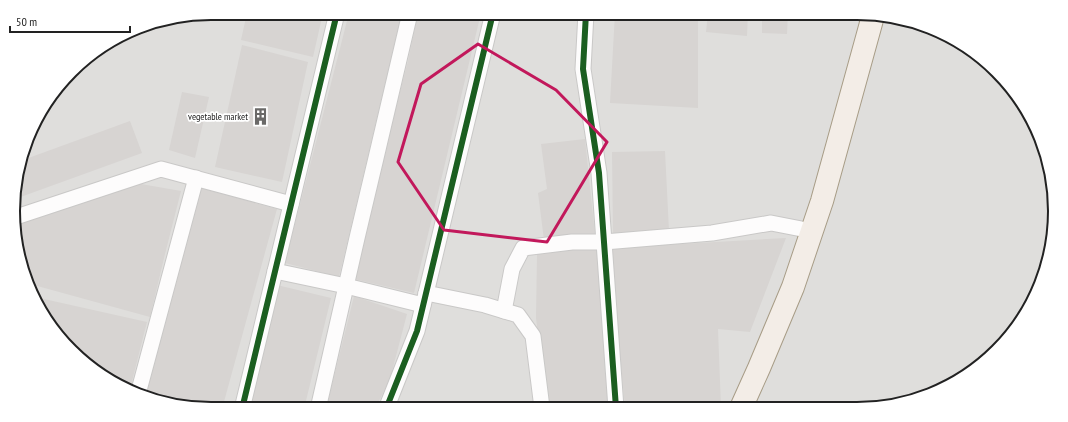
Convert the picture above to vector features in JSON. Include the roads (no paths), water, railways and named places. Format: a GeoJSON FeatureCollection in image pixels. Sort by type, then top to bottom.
{"type":"FeatureCollection","features":[{"type":"Feature","properties":{"kind":"main road"},"geometry":{"type":"LineString","coordinates":[[744,402],[760,368],[793,287],[812,231],[822,201],[872,20]]}},
{"type":"Feature","properties":{"kind":"street"},"geometry":{"type":"LineString","coordinates":[[244,402],[335,20]]}},
{"type":"Feature","properties":{"kind":"street"},"geometry":{"type":"LineString","coordinates":[[320,402],[356,238],[408,20]]}},
{"type":"Feature","properties":{"kind":"street"},"geometry":{"type":"LineString","coordinates":[[389,402],[417,331],[491,20]]}},
{"type":"Feature","properties":{"kind":"street"},"geometry":{"type":"LineString","coordinates":[[586,20],[583,69],[599,173],[616,402]]}},
{"type":"Feature","properties":{"kind":"street"},"geometry":{"type":"LineString","coordinates":[[20,216],[161,169],[292,204]]}},
{"type":"Feature","properties":{"kind":"street"},"geometry":{"type":"LineString","coordinates":[[140,388],[196,178]]}},
{"type":"Feature","properties":{"kind":"street"},"geometry":{"type":"LineString","coordinates":[[504,311],[512,269],[523,248],[572,242],[604,242],[712,232],[771,223],[812,231]]}},
{"type":"Feature","properties":{"kind":"street"},"geometry":{"type":"LineString","coordinates":[[275,271],[346,286],[425,299],[485,305],[518,315],[533,336],[541,402]]}},
{"type":"Feature","properties":{"kind":"place","name":"vegetable market"},"geometry":{"type":"Point","coordinates":[261,116]}}]}
